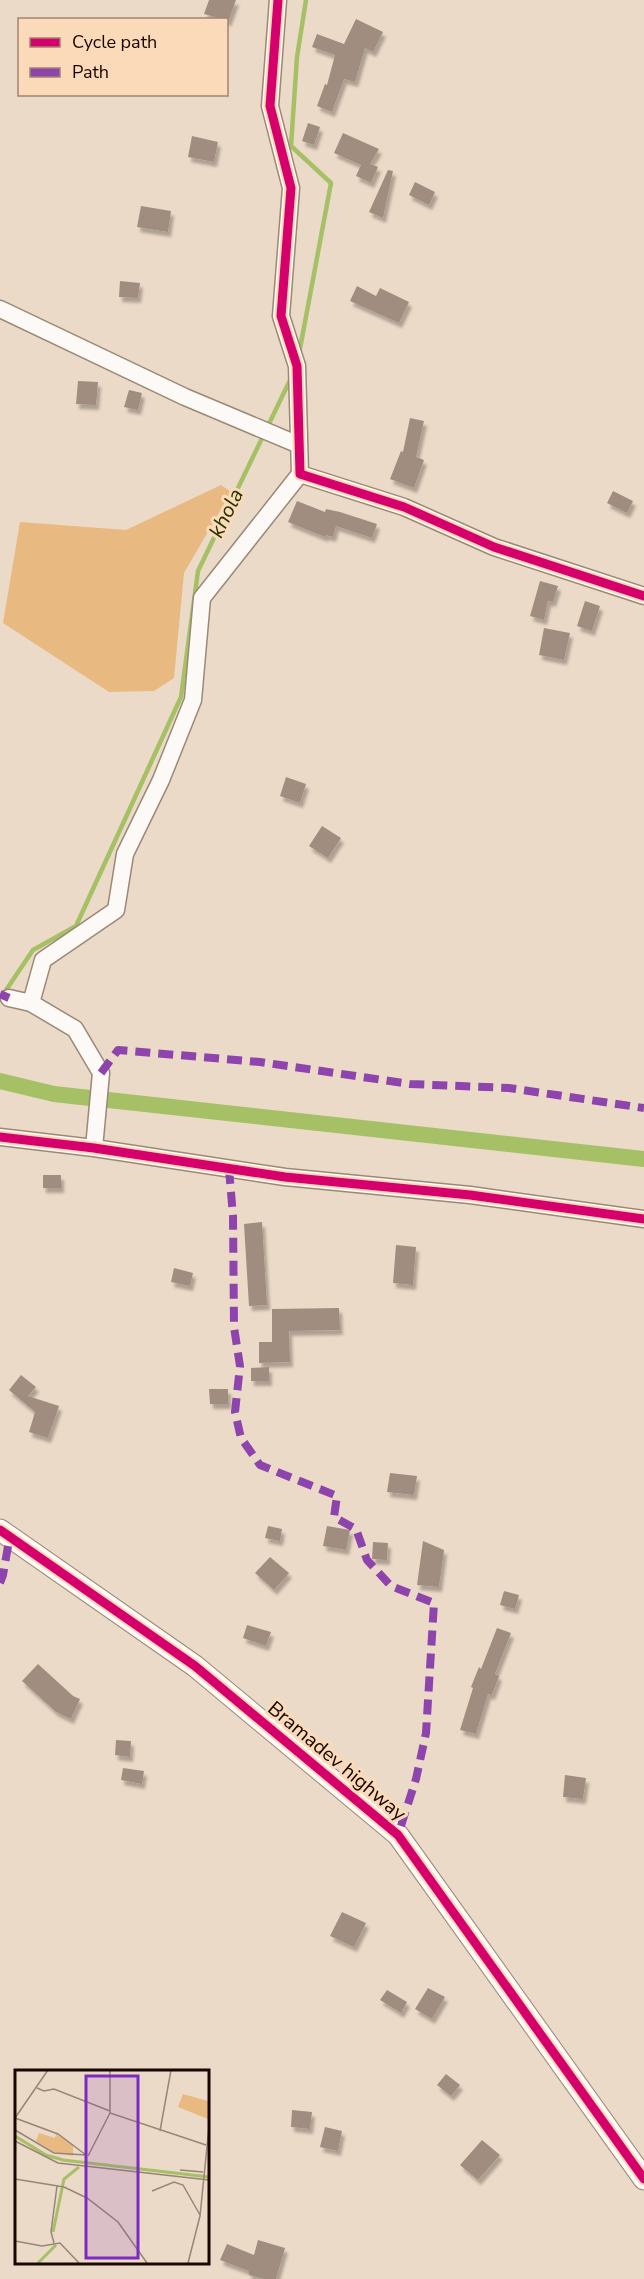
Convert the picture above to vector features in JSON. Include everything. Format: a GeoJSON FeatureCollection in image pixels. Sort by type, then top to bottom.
{"type":"FeatureCollection","features":[{"type":"Feature","properties":{"kind":"street"},"geometry":{"type":"LineString","coordinates":[[31,1003],[43,960],[116,910],[125,854],[161,780],[193,700],[202,598],[300,474],[297,366],[281,316],[291,188],[270,106],[278,0]]}},
{"type":"Feature","properties":{"kind":"street"},"geometry":{"type":"LineString","coordinates":[[0,309],[185,397],[299,445]]}},
{"type":"Feature","properties":{"kind":"street"},"geometry":{"type":"LineString","coordinates":[[300,474],[404,507],[494,547],[644,596]]}},
{"type":"Feature","properties":{"kind":"street"},"geometry":{"type":"LineString","coordinates":[[9,998],[31,1003],[75,1029],[101,1073],[94,1148]]}},
{"type":"Feature","properties":{"kind":"street"},"geometry":{"type":"LineString","coordinates":[[0,1137],[94,1148],[285,1177],[470,1195],[644,1219]]}},
{"type":"Feature","properties":{"kind":"street","name":"Bramadev highway"},"geometry":{"type":"LineString","coordinates":[[0,1530],[195,1666],[398,1835],[644,2179]]}},
{"type":"Feature","properties":{"kind":"shaded area"},"geometry":{"type":"Polygon","coordinates":[[[221,485],[231,492],[184,573],[174,678],[154,691],[109,692],[3,623],[20,522],[126,530],[221,485]]]}},
{"type":"Feature","properties":{"kind":"building"},"geometry":{"type":"Polygon","coordinates":[[[209,0],[236,0],[228,22],[228,18],[204,14],[209,0]]]}},
{"type":"Feature","properties":{"kind":"building"},"geometry":{"type":"Polygon","coordinates":[[[356,19],[383,32],[373,52],[365,48],[355,82],[344,79],[332,112],[317,106],[325,84],[327,85],[335,55],[312,47],[317,34],[344,44],[356,19]]]}},
{"type":"Feature","properties":{"kind":"building"},"geometry":{"type":"Polygon","coordinates":[[[308,123],[320,127],[314,145],[302,141],[308,123]]]}},
{"type":"Feature","properties":{"kind":"building"},"geometry":{"type":"Polygon","coordinates":[[[343,133],[379,149],[370,164],[378,167],[371,183],[356,176],[361,165],[334,153],[343,133]]]}},
{"type":"Feature","properties":{"kind":"building"},"geometry":{"type":"Polygon","coordinates":[[[192,136],[218,142],[214,162],[188,157],[192,136]]]}},
{"type":"Feature","properties":{"kind":"building"},"geometry":{"type":"Polygon","coordinates":[[[388,170],[393,171],[383,218],[369,212],[388,170]]]}},
{"type":"Feature","properties":{"kind":"building"},"geometry":{"type":"Polygon","coordinates":[[[415,182],[435,192],[429,205],[409,195],[415,182]]]}},
{"type":"Feature","properties":{"kind":"building"},"geometry":{"type":"Polygon","coordinates":[[[141,206],[171,211],[168,232],[137,227],[141,206]]]}},
{"type":"Feature","properties":{"kind":"building"},"geometry":{"type":"Polygon","coordinates":[[[120,281],[140,283],[138,298],[119,297],[120,281]]]}},
{"type":"Feature","properties":{"kind":"building"},"geometry":{"type":"Polygon","coordinates":[[[357,286],[376,296],[380,288],[409,302],[399,323],[350,301],[357,286]]]}},
{"type":"Feature","properties":{"kind":"building"},"geometry":{"type":"Polygon","coordinates":[[[78,381],[98,382],[96,405],[76,404],[78,381]]]}},
{"type":"Feature","properties":{"kind":"building"},"geometry":{"type":"Polygon","coordinates":[[[129,390],[142,393],[138,410],[124,407],[129,390]]]}},
{"type":"Feature","properties":{"kind":"building"},"geometry":{"type":"Polygon","coordinates":[[[410,418],[424,421],[416,457],[424,460],[414,488],[390,479],[401,451],[403,452],[410,418]]]}},
{"type":"Feature","properties":{"kind":"building"},"geometry":{"type":"Polygon","coordinates":[[[613,491],[633,501],[627,513],[607,503],[613,491]]]}},
{"type":"Feature","properties":{"kind":"building"},"geometry":{"type":"Polygon","coordinates":[[[297,501],[325,512],[326,509],[340,512],[377,524],[372,538],[336,526],[333,537],[326,535],[325,537],[288,522],[297,501]]]}},
{"type":"Feature","properties":{"kind":"building"},"geometry":{"type":"Polygon","coordinates":[[[540,581],[558,586],[553,602],[548,601],[544,620],[530,616],[540,581]]]}},
{"type":"Feature","properties":{"kind":"building"},"geometry":{"type":"Polygon","coordinates":[[[585,601],[600,606],[592,631],[577,626],[585,601]]]}},
{"type":"Feature","properties":{"kind":"building"},"geometry":{"type":"Polygon","coordinates":[[[544,628],[570,633],[564,660],[539,655],[544,628]]]}},
{"type":"Feature","properties":{"kind":"building"},"geometry":{"type":"Polygon","coordinates":[[[286,777],[306,784],[300,803],[280,796],[286,777]]]}},
{"type":"Feature","properties":{"kind":"building"},"geometry":{"type":"Polygon","coordinates":[[[322,826],[341,838],[328,858],[309,846],[322,826]]]}},
{"type":"Feature","properties":{"kind":"building"},"geometry":{"type":"Polygon","coordinates":[[[43,1175],[61,1175],[61,1188],[43,1188],[43,1175]]]}},
{"type":"Feature","properties":{"kind":"building"},"geometry":{"type":"Polygon","coordinates":[[[262,1222],[267,1305],[249,1306],[244,1224],[262,1222]]]}},
{"type":"Feature","properties":{"kind":"building"},"geometry":{"type":"Polygon","coordinates":[[[396,1245],[416,1247],[413,1285],[393,1283],[396,1245]]]}},
{"type":"Feature","properties":{"kind":"building"},"geometry":{"type":"Polygon","coordinates":[[[174,1268],[193,1273],[190,1286],[171,1282],[174,1268]]]}},
{"type":"Feature","properties":{"kind":"building"},"geometry":{"type":"Polygon","coordinates":[[[339,1308],[340,1330],[289,1331],[290,1362],[259,1363],[259,1342],[272,1342],[272,1309],[339,1308]]]}},
{"type":"Feature","properties":{"kind":"building"},"geometry":{"type":"Polygon","coordinates":[[[269,1367],[269,1381],[251,1381],[251,1368],[269,1367]]]}},
{"type":"Feature","properties":{"kind":"building"},"geometry":{"type":"Polygon","coordinates":[[[21,1375],[36,1387],[28,1396],[59,1406],[48,1438],[29,1432],[35,1412],[9,1390],[21,1375]]]}},
{"type":"Feature","properties":{"kind":"building"},"geometry":{"type":"Polygon","coordinates":[[[209,1389],[228,1389],[228,1404],[210,1404],[209,1389]]]}},
{"type":"Feature","properties":{"kind":"building"},"geometry":{"type":"Polygon","coordinates":[[[390,1473],[417,1476],[414,1495],[387,1492],[390,1473]]]}},
{"type":"Feature","properties":{"kind":"building"},"geometry":{"type":"Polygon","coordinates":[[[268,1526],[282,1529],[280,1541],[265,1538],[268,1526]]]}},
{"type":"Feature","properties":{"kind":"building"},"geometry":{"type":"Polygon","coordinates":[[[327,1526],[350,1530],[346,1550],[323,1546],[327,1526]]]}},
{"type":"Feature","properties":{"kind":"building"},"geometry":{"type":"Polygon","coordinates":[[[423,1541],[444,1550],[439,1587],[417,1585],[423,1541]]]}},
{"type":"Feature","properties":{"kind":"building"},"geometry":{"type":"Polygon","coordinates":[[[373,1542],[388,1543],[387,1560],[372,1559],[373,1542]]]}},
{"type":"Feature","properties":{"kind":"building"},"geometry":{"type":"Polygon","coordinates":[[[270,1557],[289,1573],[274,1590],[255,1573],[270,1557]]]}},
{"type":"Feature","properties":{"kind":"building"},"geometry":{"type":"Polygon","coordinates":[[[504,1591],[519,1595],[515,1609],[500,1605],[504,1591]]]}},
{"type":"Feature","properties":{"kind":"building"},"geometry":{"type":"Polygon","coordinates":[[[247,1625],[271,1632],[266,1646],[243,1638],[247,1625]]]}},
{"type":"Feature","properties":{"kind":"building"},"geometry":{"type":"Polygon","coordinates":[[[497,1628],[511,1633],[495,1674],[499,1676],[492,1695],[488,1694],[476,1734],[460,1730],[473,1688],[471,1687],[479,1667],[481,1669],[497,1628]]]}},
{"type":"Feature","properties":{"kind":"building"},"geometry":{"type":"Polygon","coordinates":[[[38,1664],[73,1696],[80,1699],[71,1719],[56,1712],[22,1681],[38,1664]]]}},
{"type":"Feature","properties":{"kind":"building"},"geometry":{"type":"Polygon","coordinates":[[[116,1740],[131,1741],[130,1757],[115,1755],[116,1740]]]}},
{"type":"Feature","properties":{"kind":"building"},"geometry":{"type":"Polygon","coordinates":[[[123,1768],[144,1771],[142,1784],[121,1780],[123,1768]]]}},
{"type":"Feature","properties":{"kind":"building"},"geometry":{"type":"Polygon","coordinates":[[[565,1775],[586,1778],[583,1799],[563,1797],[565,1775]]]}},
{"type":"Feature","properties":{"kind":"building"},"geometry":{"type":"Polygon","coordinates":[[[342,1912],[366,1923],[354,1947],[330,1936],[342,1912]]]}},
{"type":"Feature","properties":{"kind":"building"},"geometry":{"type":"Polygon","coordinates":[[[428,1988],[445,1997],[432,2019],[415,2009],[428,1988]]]}},
{"type":"Feature","properties":{"kind":"building"},"geometry":{"type":"Polygon","coordinates":[[[387,1990],[407,2002],[401,2013],[380,2000],[387,1990]]]}},
{"type":"Feature","properties":{"kind":"building"},"geometry":{"type":"Polygon","coordinates":[[[446,2074],[460,2085],[451,2096],[437,2085],[446,2074]]]}},
{"type":"Feature","properties":{"kind":"building"},"geometry":{"type":"Polygon","coordinates":[[[292,2110],[312,2112],[310,2129],[291,2127],[292,2110]]]}},
{"type":"Feature","properties":{"kind":"building"},"geometry":{"type":"Polygon","coordinates":[[[325,2127],[342,2131],[338,2151],[320,2147],[325,2127]]]}},
{"type":"Feature","properties":{"kind":"building"},"geometry":{"type":"Polygon","coordinates":[[[482,2140],[500,2155],[478,2180],[460,2165],[482,2140]]]}},
{"type":"Feature","properties":{"kind":"building"},"geometry":{"type":"Polygon","coordinates":[[[258,2240],[285,2248],[276,2279],[249,2275],[249,2271],[220,2260],[227,2244],[254,2255],[258,2240]]]}},
{"type":"Feature","properties":{"kind":"waterway","name":"khola"},"geometry":{"type":"LineString","coordinates":[[299,354],[331,183],[291,146],[297,57],[306,0]]}},
{"type":"Feature","properties":{"kind":"waterway","name":"khola"},"geometry":{"type":"LineString","coordinates":[[0,999],[33,950],[76,926],[181,697],[198,571],[292,376]]}},
{"type":"Feature","properties":{"kind":"waterway"},"geometry":{"type":"LineString","coordinates":[[0,1081],[54,1094],[644,1159]]}},
{"type":"Feature","properties":{"kind":"marked path"},"geometry":{"type":"LineString","coordinates":[[0,994],[9,998]]}},
{"type":"Feature","properties":{"kind":"marked path"},"geometry":{"type":"LineString","coordinates":[[101,1073],[118,1050],[260,1062],[410,1084],[509,1088],[644,1108]]}},
{"type":"Feature","properties":{"kind":"marked path"},"geometry":{"type":"LineString","coordinates":[[229,1169],[233,1216],[234,1327],[240,1366],[235,1412],[241,1438],[260,1465],[337,1496],[334,1517],[356,1529],[367,1560],[391,1586],[434,1603],[426,1733],[416,1779],[398,1835]]}},
{"type":"Feature","properties":{"kind":"marked path"},"geometry":{"type":"LineString","coordinates":[[0,1583],[10,1535]]}},
{"type":"Feature","properties":{"kind":"cycle path"},"geometry":{"type":"LineString","coordinates":[[278,0],[270,106],[291,188],[281,316],[297,366],[300,474],[404,507],[494,547],[644,596]]}},
{"type":"Feature","properties":{"kind":"cycle path"},"geometry":{"type":"LineString","coordinates":[[0,1137],[94,1148],[285,1177],[470,1195],[644,1219]]}},
{"type":"Feature","properties":{"kind":"cycle path"},"geometry":{"type":"LineString","coordinates":[[0,1530],[195,1666],[398,1835],[644,2179]]}}]}
